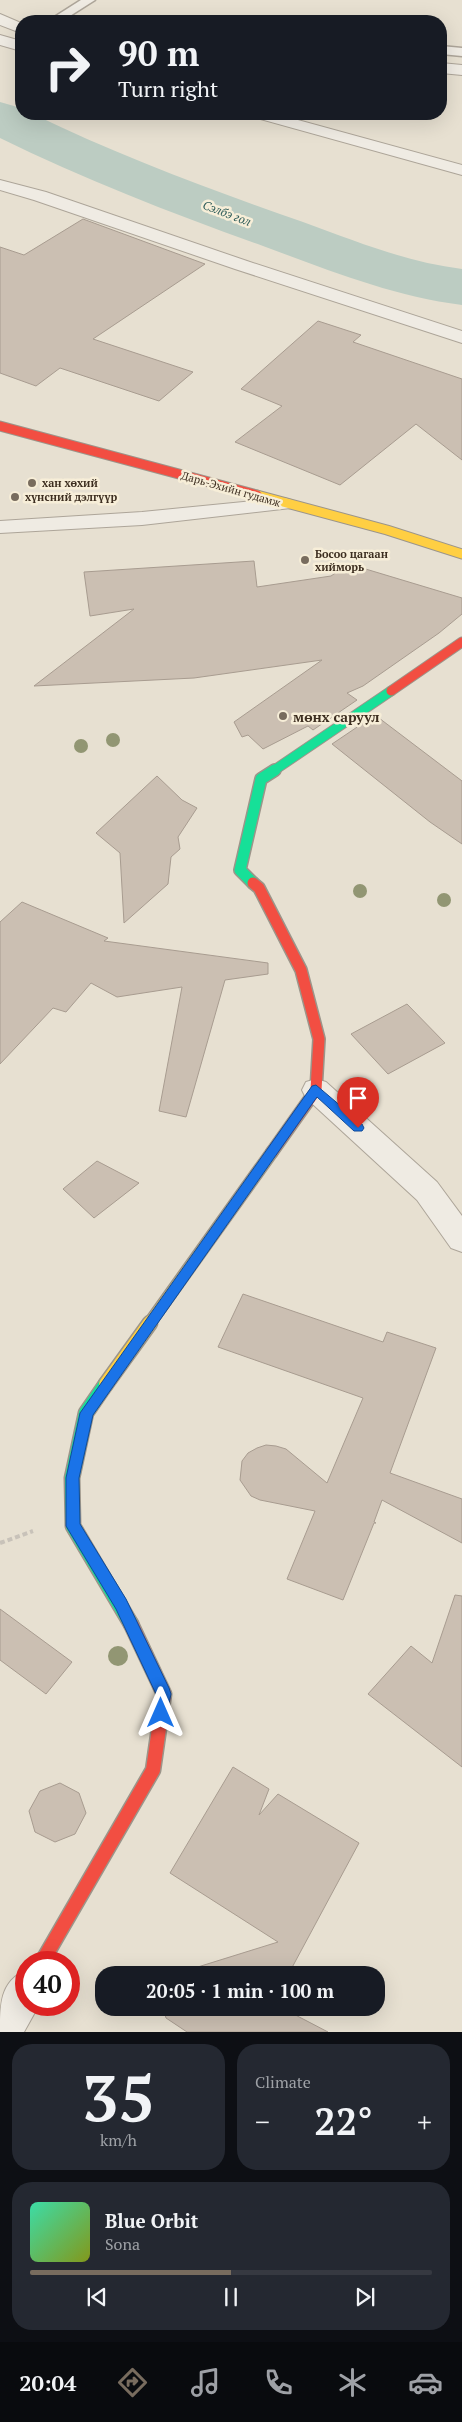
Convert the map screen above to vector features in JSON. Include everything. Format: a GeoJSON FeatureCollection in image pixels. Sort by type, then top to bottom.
{"type":"FeatureCollection","features":[{"type":"Feature","properties":{"kind":"street"},"geometry":{"type":"LineString","coordinates":[[0,18],[15,25]]}},
{"type":"Feature","properties":{"kind":"street"},"geometry":{"type":"LineString","coordinates":[[0,40],[15,44]]}},
{"type":"Feature","properties":{"kind":"street"},"geometry":{"type":"LineString","coordinates":[[447,69],[462,70]]}},
{"type":"Feature","properties":{"kind":"street"},"geometry":{"type":"LineString","coordinates":[[281,120],[462,170]]}},
{"type":"Feature","properties":{"kind":"street"},"geometry":{"type":"LineString","coordinates":[[0,185],[40,196],[241,266],[462,337]]}},
{"type":"Feature","properties":{"kind":"street","name":"Дарь-Эхийн гудамж"},"geometry":{"type":"LineString","coordinates":[[0,426],[284,504],[387,530],[462,554]]}},
{"type":"Feature","properties":{"kind":"street"},"geometry":{"type":"LineString","coordinates":[[0,526],[68,524],[172,516],[284,504]]}},
{"type":"Feature","properties":{"kind":"street"},"geometry":{"type":"LineString","coordinates":[[48,1951],[153,1770],[164,1694],[121,1604],[73,1526],[72,1478],[86,1413],[316,1090],[319,1039],[301,970],[259,888],[240,870],[260,779],[462,642]]}},
{"type":"Feature","properties":{"kind":"street"},"geometry":{"type":"LineString","coordinates":[[316,1090],[427,1191],[462,1239]]}},
{"type":"Feature","properties":{"kind":"street"},"geometry":{"type":"LineString","coordinates":[[2,2032],[15,2009]]}},
{"type":"Feature","properties":{"kind":"lane"},"geometry":{"type":"LineString","coordinates":[[64,15],[89,0]]}},
{"type":"Feature","properties":{"kind":"lane"},"geometry":{"type":"LineString","coordinates":[[447,51],[462,52]]}},
{"type":"Feature","properties":{"kind":"building"},"geometry":{"type":"Polygon","coordinates":[[[83,219],[205,264],[93,339],[193,372],[159,401],[60,368],[36,386],[0,373],[0,247],[24,255],[83,219]]]}},
{"type":"Feature","properties":{"kind":"building"},"geometry":{"type":"Polygon","coordinates":[[[318,321],[361,335],[353,342],[462,379],[462,460],[416,424],[340,485],[235,442],[282,406],[241,389],[318,321]]]}},
{"type":"Feature","properties":{"kind":"building"},"geometry":{"type":"Polygon","coordinates":[[[254,561],[257,587],[331,576],[349,564],[462,598],[462,614],[439,633],[363,686],[347,693],[357,700],[313,730],[308,726],[263,749],[248,735],[242,737],[234,722],[322,660],[194,678],[34,686],[134,609],[90,616],[84,572],[254,561]]]}},
{"type":"Feature","properties":{"kind":"building"},"geometry":{"type":"Polygon","coordinates":[[[375,715],[462,781],[462,844],[430,822],[332,744],[375,715]]]}},
{"type":"Feature","properties":{"kind":"building"},"geometry":{"type":"Polygon","coordinates":[[[157,776],[182,800],[197,808],[178,837],[180,849],[171,857],[168,884],[124,923],[120,853],[96,833],[157,776]]]}},
{"type":"Feature","properties":{"kind":"building"},"geometry":{"type":"Polygon","coordinates":[[[22,902],[108,938],[104,941],[268,963],[268,974],[225,980],[186,1117],[159,1111],[182,987],[117,997],[91,983],[66,1012],[53,1008],[0,1064],[0,922],[22,902]]]}},
{"type":"Feature","properties":{"kind":"building"},"geometry":{"type":"Polygon","coordinates":[[[407,1004],[445,1043],[388,1074],[351,1034],[407,1004]]]}},
{"type":"Feature","properties":{"kind":"building"},"geometry":{"type":"Polygon","coordinates":[[[97,1161],[139,1183],[94,1218],[63,1189],[97,1161]]]}},
{"type":"Feature","properties":{"kind":"building"},"geometry":{"type":"Polygon","coordinates":[[[243,1294],[383,1342],[387,1332],[436,1348],[390,1473],[462,1499],[462,1543],[382,1500],[374,1522],[376,1523],[374,1523],[343,1600],[287,1579],[315,1511],[260,1500],[251,1496],[240,1480],[242,1461],[248,1453],[257,1448],[266,1445],[276,1446],[286,1449],[327,1483],[363,1398],[218,1347],[243,1294]]]}},
{"type":"Feature","properties":{"kind":"building"},"geometry":{"type":"Polygon","coordinates":[[[455,1595],[462,1596],[462,1767],[368,1694],[411,1646],[432,1663],[455,1595]]]}},
{"type":"Feature","properties":{"kind":"building"},"geometry":{"type":"Polygon","coordinates":[[[0,1609],[72,1662],[46,1694],[0,1660],[0,1609]]]}},
{"type":"Feature","properties":{"kind":"building"},"geometry":{"type":"Polygon","coordinates":[[[233,1767],[269,1789],[259,1815],[278,1794],[359,1843],[293,1966],[201,1966],[278,1942],[170,1873],[233,1767]]]}},
{"type":"Feature","properties":{"kind":"building"},"geometry":{"type":"Polygon","coordinates":[[[60,1783],[79,1793],[86,1813],[75,1834],[55,1842],[35,1832],[29,1811],[40,1791],[60,1783]]]}},
{"type":"Feature","properties":{"kind":"building"},"geometry":{"type":"Polygon","coordinates":[[[165,2016],[297,2016],[328,2032],[187,2032],[165,2016]]]}},
{"type":"Feature","properties":{"kind":"waterway","name":"Сэлбэ гол"},"geometry":{"type":"LineString","coordinates":[[0,118],[71,152],[254,224],[397,274],[418,280],[462,287]]}},
{"type":"Feature","properties":{"kind":"traffic: fast"},"geometry":{"type":"LineString","coordinates":[[253,883],[240,870],[261,779],[391,691]]}},
{"type":"Feature","properties":{"kind":"traffic: fast"},"geometry":{"type":"LineString","coordinates":[[106,1384],[86,1413],[72,1478],[73,1526],[121,1604],[131,1624]]}},
{"type":"Feature","properties":{"kind":"traffic: slow"},"geometry":{"type":"LineString","coordinates":[[257,495],[387,530],[462,554]]}},
{"type":"Feature","properties":{"kind":"traffic: slow"},"geometry":{"type":"LineString","coordinates":[[106,1384],[272,1152]]}},
{"type":"Feature","properties":{"kind":"traffic: jam"},"geometry":{"type":"LineString","coordinates":[[0,426],[257,495]]}},
{"type":"Feature","properties":{"kind":"traffic: jam"},"geometry":{"type":"LineString","coordinates":[[391,691],[462,642]]}},
{"type":"Feature","properties":{"kind":"traffic: jam"},"geometry":{"type":"LineString","coordinates":[[253,883],[259,888],[301,970],[319,1039],[316,1090],[272,1152]]}},
{"type":"Feature","properties":{"kind":"traffic: jam"},"geometry":{"type":"LineString","coordinates":[[48,1951],[153,1770],[164,1694],[131,1624]]}},
{"type":"Feature","properties":{"kind":"place","name":"хан хөхий"},"geometry":{"type":"Point","coordinates":[32,483]}},
{"type":"Feature","properties":{"kind":"place","name":"хүнсний дэлгүүр"},"geometry":{"type":"Point","coordinates":[15,497]}},
{"type":"Feature","properties":{"kind":"place","name":"Босоо цагаан хийморь"},"geometry":{"type":"Point","coordinates":[305,560]}},
{"type":"Feature","properties":{"kind":"place","name":"мөнх саруул"},"geometry":{"type":"Point","coordinates":[283,716]}},
{"type":"Feature","properties":{"kind":"route"},"geometry":{"type":"LineString","coordinates":[[161,1713],[164,1694],[121,1604],[73,1526],[72,1478],[86,1413],[316,1090],[358,1128]]}}]}
